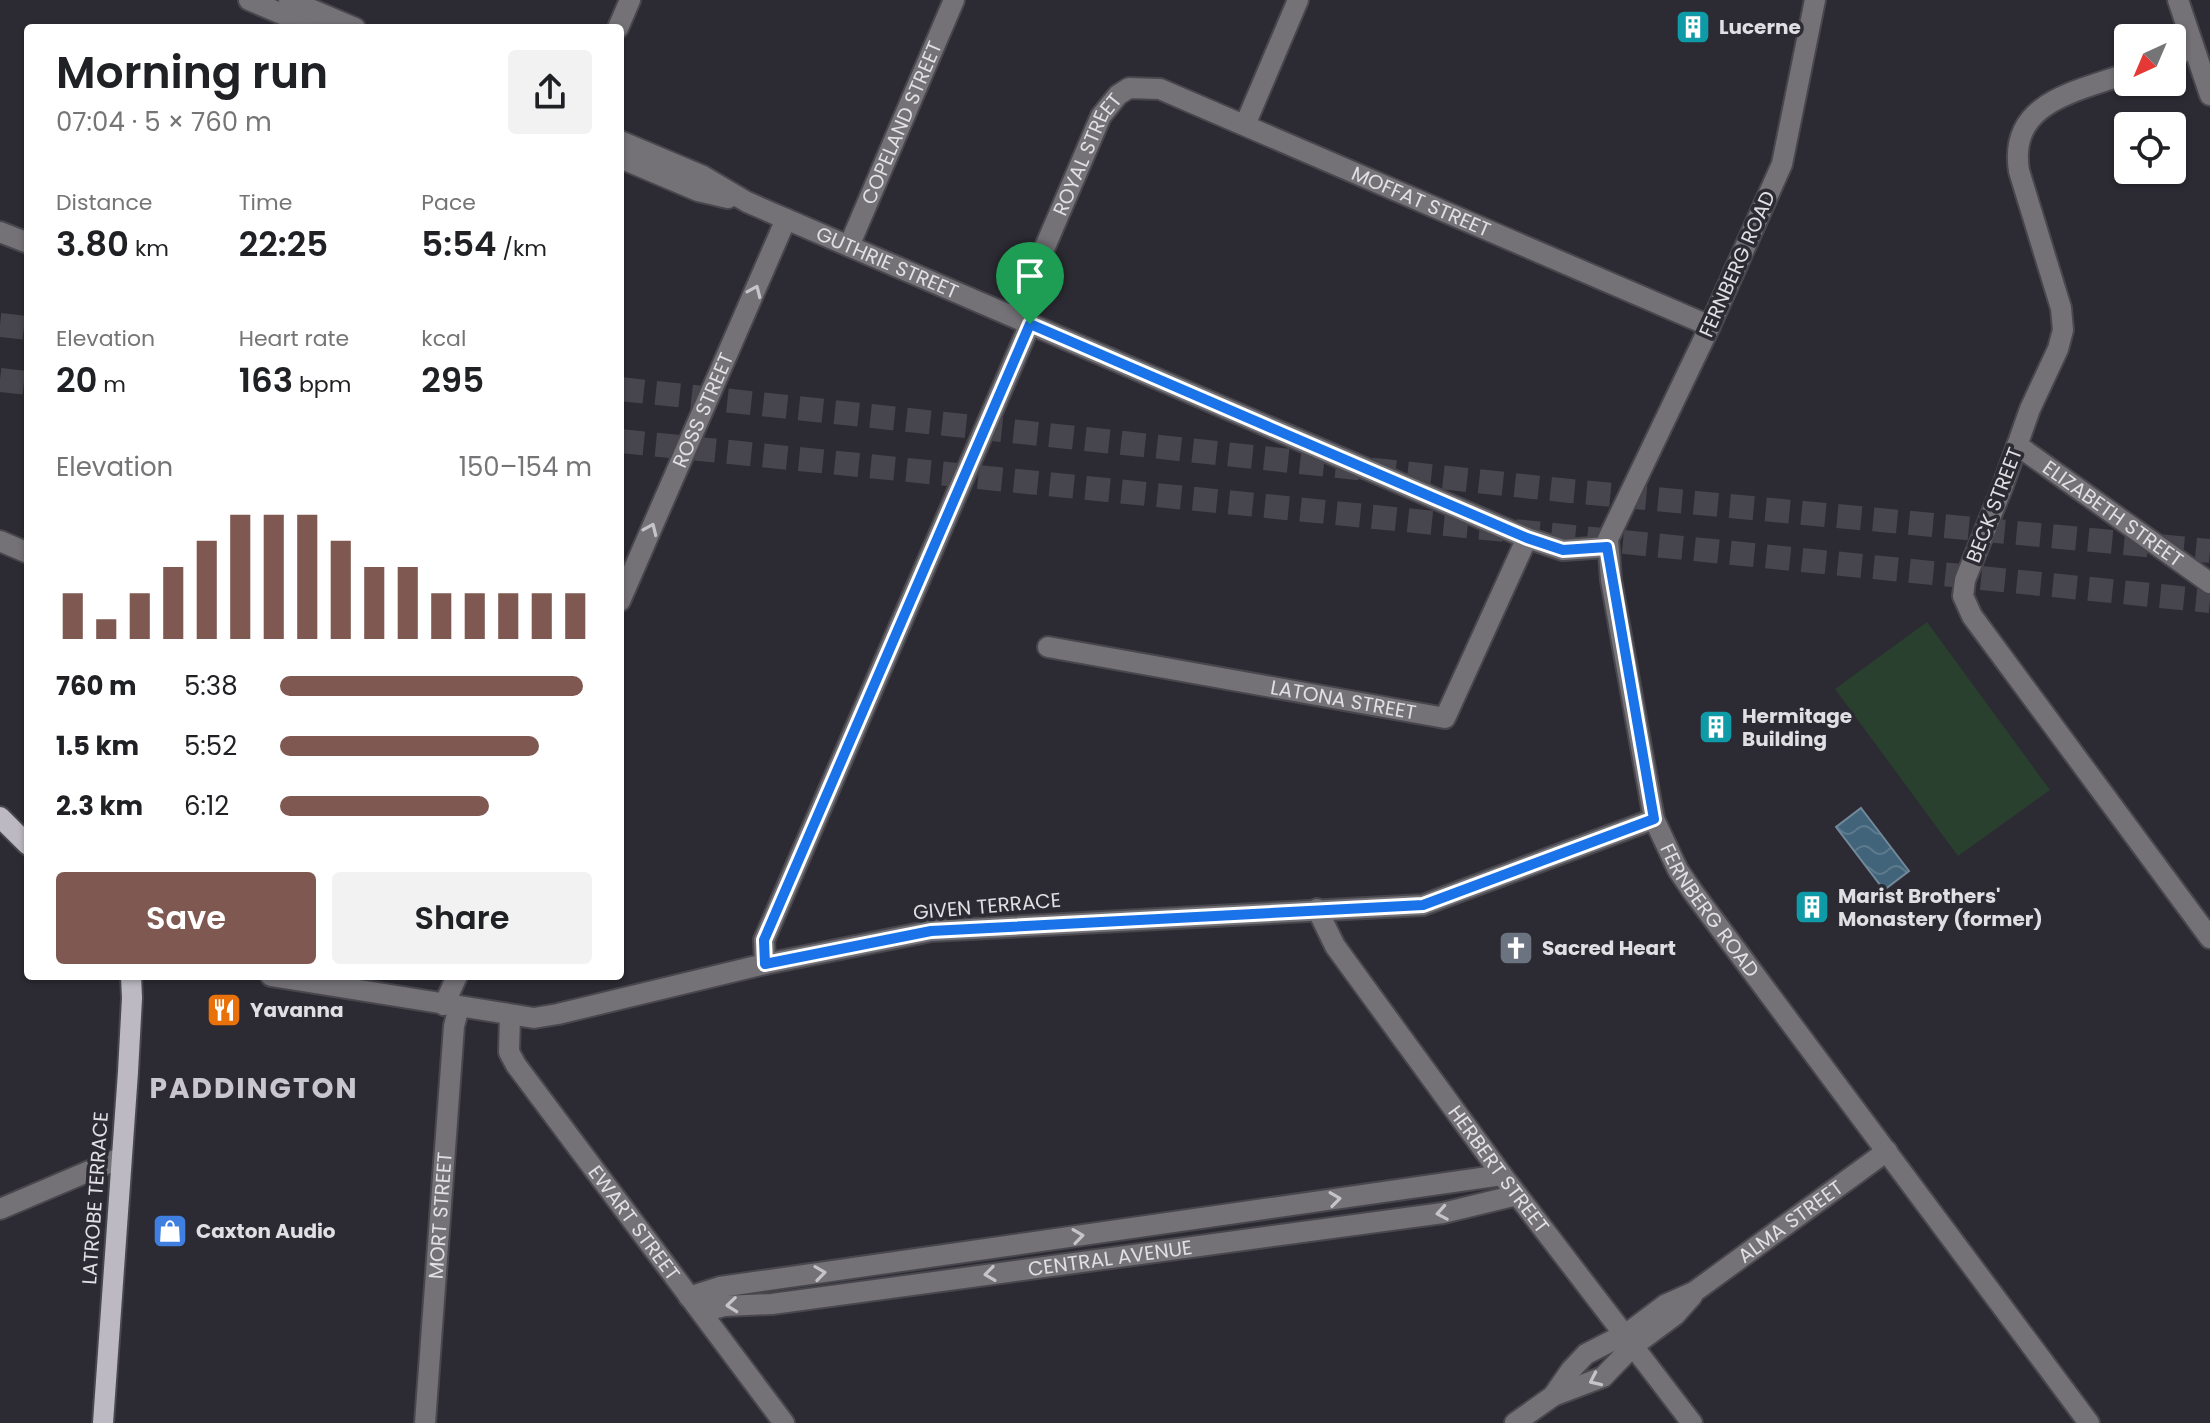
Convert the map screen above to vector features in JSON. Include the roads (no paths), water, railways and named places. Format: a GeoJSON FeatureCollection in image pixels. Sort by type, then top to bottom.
{"type":"FeatureCollection","features":[{"type":"Feature","properties":{"kind":"main road"},"geometry":{"type":"LineString","coordinates":[[0,817],[24,841]]}},
{"type":"Feature","properties":{"kind":"main road","name":"LATROBE TERRACE"},"geometry":{"type":"LineString","coordinates":[[103,1423],[131,980]]}},
{"type":"Feature","properties":{"kind":"street"},"geometry":{"type":"LineString","coordinates":[[249,0],[306,24]]}},
{"type":"Feature","properties":{"kind":"street"},"geometry":{"type":"LineString","coordinates":[[289,0],[346,24]]}},
{"type":"Feature","properties":{"kind":"street"},"geometry":{"type":"LineString","coordinates":[[620,24],[630,0]]}},
{"type":"Feature","properties":{"kind":"street","name":"COPELAND STREET"},"geometry":{"type":"LineString","coordinates":[[849,246],[954,0]]}},
{"type":"Feature","properties":{"kind":"street"},"geometry":{"type":"LineString","coordinates":[[1245,125],[1298,0]]}},
{"type":"Feature","properties":{"kind":"street","name":"FERNBERG ROAD"},"geometry":{"type":"LineString","coordinates":[[1815,0],[1782,164],[1710,326],[1616,519],[1607,547],[1654,819],[1678,870],[1693,892],[2089,1423]]}},
{"type":"Feature","properties":{"kind":"street"},"geometry":{"type":"LineString","coordinates":[[2178,0],[2210,95]]}},
{"type":"Feature","properties":{"kind":"street"},"geometry":{"type":"LineString","coordinates":[[2186,51],[2194,48]]}},
{"type":"Feature","properties":{"kind":"street","name":"BECK STREET"},"geometry":{"type":"LineString","coordinates":[[2114,78],[2045,104],[2031,116],[2019,135],[2019,171],[2061,308],[2063,330],[1965,580],[1963,596],[1966,605],[2060,737],[2123,817],[2210,938]]}},
{"type":"Feature","properties":{"kind":"street","name":"MOFFAT STREET"},"geometry":{"type":"LineString","coordinates":[[1129,88],[1160,89],[1710,326]]}},
{"type":"Feature","properties":{"kind":"street","name":"ROYAL STREET"},"geometry":{"type":"LineString","coordinates":[[765,964],[764,940],[1022,321],[1101,116],[1108,104],[1129,88]]}},
{"type":"Feature","properties":{"kind":"street","name":"GUTHRIE STREET"},"geometry":{"type":"LineString","coordinates":[[624,143],[703,176],[747,202],[1527,538],[1563,550],[1607,547]]}},
{"type":"Feature","properties":{"kind":"street","name":"GUTHRIE STREET"},"geometry":{"type":"LineString","coordinates":[[624,160],[698,191],[747,202]]}},
{"type":"Feature","properties":{"kind":"street","name":"ROSS STREET"},"geometry":{"type":"LineString","coordinates":[[624,592],[786,219]]}},
{"type":"Feature","properties":{"kind":"street"},"geometry":{"type":"LineString","coordinates":[[0,232],[24,241]]}},
{"type":"Feature","properties":{"kind":"street","name":"ELIZABETH STREET"},"geometry":{"type":"LineString","coordinates":[[2017,445],[2210,583]]}},
{"type":"Feature","properties":{"kind":"street","name":"LATONA STREET"},"geometry":{"type":"LineString","coordinates":[[1048,647],[1445,718],[1527,538]]}},
{"type":"Feature","properties":{"kind":"street"},"geometry":{"type":"LineString","coordinates":[[0,541],[24,551]]}},
{"type":"Feature","properties":{"kind":"street","name":"GIVEN TERRACE"},"geometry":{"type":"LineString","coordinates":[[295,980],[534,1018],[765,964],[931,931],[1423,905],[1654,819]]}},
{"type":"Feature","properties":{"kind":"street","name":"HERBERT STREET"},"geometry":{"type":"LineString","coordinates":[[1317,909],[1335,946],[1502,1175],[1692,1423]]}},
{"type":"Feature","properties":{"kind":"street"},"geometry":{"type":"LineString","coordinates":[[452,1006],[456,980]]}},
{"type":"Feature","properties":{"kind":"street","name":"MORT STREET"},"geometry":{"type":"LineString","coordinates":[[425,1423],[454,1026],[452,1006]]}},
{"type":"Feature","properties":{"kind":"street","name":"EWART STREET"},"geometry":{"type":"LineString","coordinates":[[510,1016],[509,1052],[516,1065],[784,1423]]}},
{"type":"Feature","properties":{"kind":"street","name":"ALMA STREET"},"geometry":{"type":"LineString","coordinates":[[1515,1423],[1553,1396],[1603,1377],[1629,1340],[1665,1305],[1694,1292],[1887,1151]]}},
{"type":"Feature","properties":{"kind":"street"},"geometry":{"type":"LineString","coordinates":[[0,1209],[120,1158]]}},
{"type":"Feature","properties":{"kind":"street","name":"CENTRAL AVENUE"},"geometry":{"type":"LineString","coordinates":[[695,1304],[720,1287],[1502,1175]]}},
{"type":"Feature","properties":{"kind":"street","name":"CENTRAL AVENUE"},"geometry":{"type":"LineString","coordinates":[[695,1304],[772,1304],[1443,1213],[1517,1195]]}},
{"type":"Feature","properties":{"kind":"street","name":"ALMA STREET"},"geometry":{"type":"LineString","coordinates":[[1553,1396],[1586,1354],[1629,1340]]}},
{"type":"Feature","properties":{"kind":"water"},"geometry":{"type":"Polygon","coordinates":[[[1861,808],[1909,871],[1884,890],[1836,827],[1861,808]]]}},
{"type":"Feature","properties":{"kind":"tunnel"},"geometry":{"type":"LineString","coordinates":[[0,325],[24,328]]}},
{"type":"Feature","properties":{"kind":"tunnel"},"geometry":{"type":"LineString","coordinates":[[0,380],[24,383]]}},
{"type":"Feature","properties":{"kind":"tunnel"},"geometry":{"type":"LineString","coordinates":[[624,389],[1570,491],[2210,551]]}},
{"type":"Feature","properties":{"kind":"tunnel"},"geometry":{"type":"LineString","coordinates":[[624,441],[2210,601]]}},
{"type":"Feature","properties":{"kind":"place","name":"Lucerne"},"geometry":{"type":"Point","coordinates":[1693,27]}},
{"type":"Feature","properties":{"kind":"place","name":"Hermitage Building"},"geometry":{"type":"Point","coordinates":[1716,727]}},
{"type":"Feature","properties":{"kind":"place","name":"Marist Brothers' Monastery (former)"},"geometry":{"type":"Point","coordinates":[1812,907]}},
{"type":"Feature","properties":{"kind":"place","name":"Sacred Heart"},"geometry":{"type":"Point","coordinates":[1516,948]}},
{"type":"Feature","properties":{"kind":"place","name":"Yavanna"},"geometry":{"type":"Point","coordinates":[224,1010]}},
{"type":"Feature","properties":{"kind":"place","name":"Caxton Audio"},"geometry":{"type":"Point","coordinates":[170,1231]}},
{"type":"Feature","properties":{"kind":"district","name":"PADDINGTON"},"geometry":{"type":"Point","coordinates":[254,1088]}}]}
